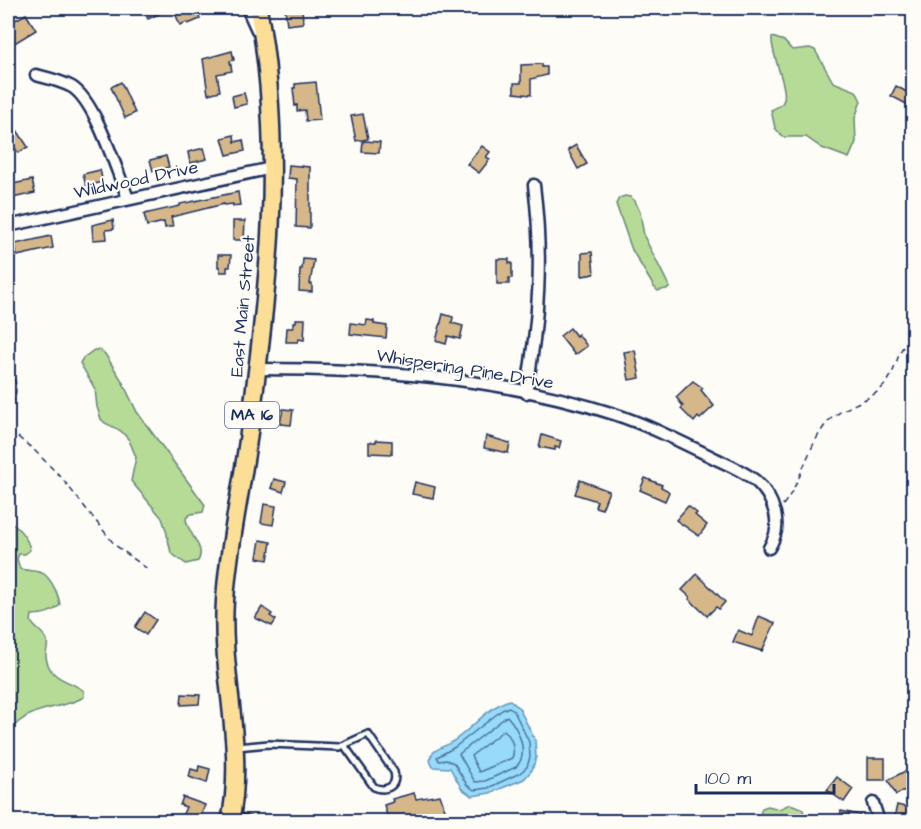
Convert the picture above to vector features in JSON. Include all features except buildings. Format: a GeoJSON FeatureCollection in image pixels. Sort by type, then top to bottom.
{"type":"FeatureCollection","features":[{"type":"Feature","properties":{"kind":"main road","name":"East Main Street"},"geometry":{"type":"LineString","coordinates":[[230,817],[235,781],[235,747],[225,663],[224,614],[227,572],[258,369],[268,268],[272,168],[271,104],[266,52],[258,8]]}},
{"type":"Feature","properties":{"kind":"street"},"geometry":{"type":"LineString","coordinates":[[247,8],[266,52]]}},
{"type":"Feature","properties":{"kind":"street"},"geometry":{"type":"LineString","coordinates":[[36,75],[59,81],[72,88],[88,103],[128,198]]}},
{"type":"Feature","properties":{"kind":"street","name":"Wildwood Drive"},"geometry":{"type":"LineString","coordinates":[[8,226],[272,168]]}},
{"type":"Feature","properties":{"kind":"street"},"geometry":{"type":"LineString","coordinates":[[526,393],[533,352],[540,280],[540,245],[534,185]]}},
{"type":"Feature","properties":{"kind":"street","name":"Whispering Pine Drive"},"geometry":{"type":"LineString","coordinates":[[258,369],[339,370],[470,383],[526,393],[615,414],[703,453],[756,481],[769,496],[777,528],[769,548]]}},
{"type":"Feature","properties":{"kind":"street"},"geometry":{"type":"LineString","coordinates":[[873,803],[877,822]]}},
{"type":"Feature","properties":{"kind":"lane"},"geometry":{"type":"LineString","coordinates":[[235,747],[269,744],[339,747],[368,734],[394,772],[393,784],[388,789],[380,790],[374,787],[344,745]]}},
{"type":"Feature","properties":{"kind":"lane"},"geometry":{"type":"LineString","coordinates":[[230,817],[253,822]]}},
{"type":"Feature","properties":{"kind":"path"},"geometry":{"type":"LineString","coordinates":[[773,509],[782,506],[787,500],[827,422],[874,394],[883,386],[905,343],[914,335]]}},
{"type":"Feature","properties":{"kind":"path"},"geometry":{"type":"LineString","coordinates":[[8,370],[16,382],[16,392],[8,419]]}},
{"type":"Feature","properties":{"kind":"path"},"geometry":{"type":"LineString","coordinates":[[8,434],[18,437],[34,450],[60,476],[115,545],[149,570]]}},
{"type":"Feature","properties":{"kind":"green space"},"geometry":{"type":"Polygon","coordinates":[[[772,37],[784,41],[792,50],[810,48],[815,50],[833,82],[856,91],[861,101],[855,118],[856,142],[849,158],[822,148],[806,137],[783,137],[775,128],[771,110],[783,102],[784,89],[772,37]]]}},
{"type":"Feature","properties":{"kind":"green space"},"geometry":{"type":"Polygon","coordinates":[[[625,196],[635,201],[640,212],[644,236],[670,288],[658,291],[654,287],[632,250],[616,204],[619,198],[625,196]]]}},
{"type":"Feature","properties":{"kind":"green space"},"geometry":{"type":"Polygon","coordinates":[[[94,350],[100,350],[105,354],[121,379],[137,412],[205,505],[203,512],[191,514],[186,518],[200,550],[198,561],[186,564],[171,553],[162,518],[131,481],[136,457],[129,440],[121,431],[101,419],[95,389],[80,363],[94,350]]]}},
{"type":"Feature","properties":{"kind":"green space"},"geometry":{"type":"Polygon","coordinates":[[[8,519],[25,537],[29,545],[30,550],[25,554],[19,554],[17,559],[20,569],[44,574],[57,593],[60,605],[51,612],[32,615],[31,621],[47,641],[48,665],[56,675],[84,691],[84,697],[30,715],[8,732],[8,519]]]}},
{"type":"Feature","properties":{"kind":"green space"},"geometry":{"type":"Polygon","coordinates":[[[790,804],[802,808],[804,813],[800,821],[758,821],[762,808],[768,806],[779,809],[790,804]]]}},
{"type":"Feature","properties":{"kind":"water"},"geometry":{"type":"Polygon","coordinates":[[[510,700],[519,708],[535,740],[536,758],[532,770],[524,779],[490,793],[472,796],[462,789],[450,768],[433,767],[431,756],[436,750],[459,737],[494,707],[510,700]]]}}]}
